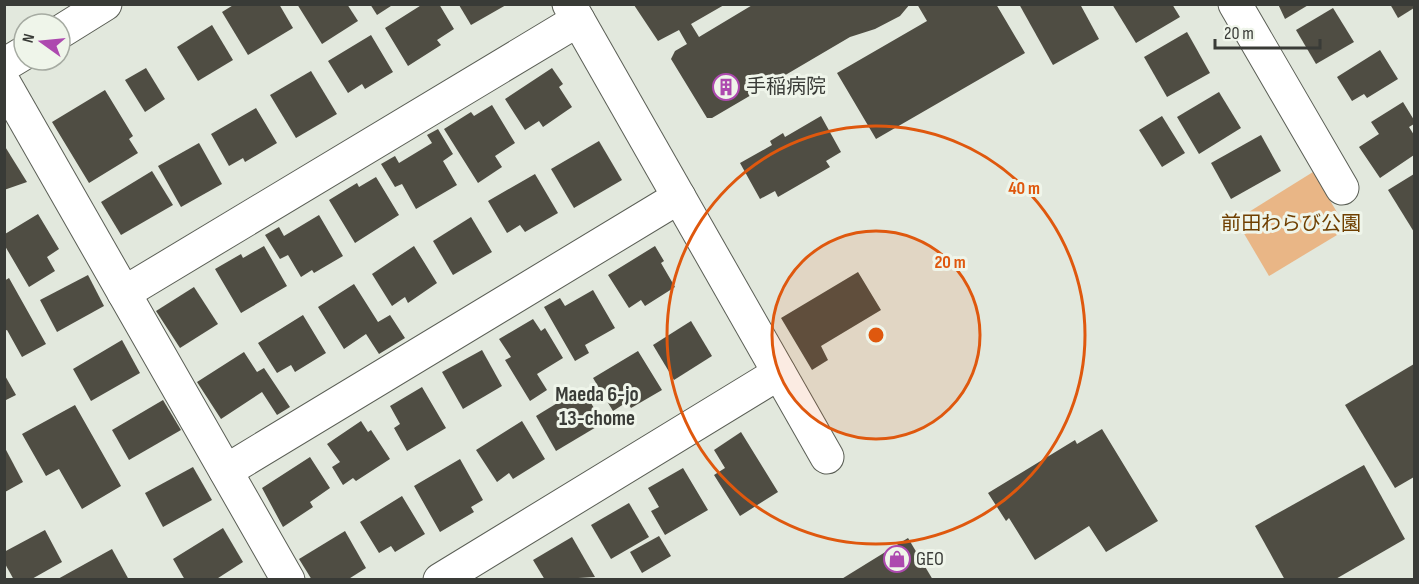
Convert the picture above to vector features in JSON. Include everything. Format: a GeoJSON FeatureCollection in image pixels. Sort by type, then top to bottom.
{"type":"FeatureCollection","features":[{"type":"Feature","properties":{"kind":"street"},"geometry":{"type":"LineString","coordinates":[[72,25],[105,4]]}},
{"type":"Feature","properties":{"kind":"street"},"geometry":{"type":"LineString","coordinates":[[1235,4],[1342,188]]}},
{"type":"Feature","properties":{"kind":"street"},"geometry":{"type":"LineString","coordinates":[[124,293],[574,12],[827,457]]}},
{"type":"Feature","properties":{"kind":"street"},"geometry":{"type":"LineString","coordinates":[[4,83],[288,579]]}},
{"type":"Feature","properties":{"kind":"street"},"geometry":{"type":"LineString","coordinates":[[226,471],[679,197]]}},
{"type":"Feature","properties":{"kind":"street"},"geometry":{"type":"LineString","coordinates":[[440,579],[779,373]]}},
{"type":"Feature","properties":{"kind":"green space","name":"前田わらび公園"},"geometry":{"type":"Polygon","coordinates":[[[1313,172],[1347,229],[1269,276],[1236,220],[1313,172]]]}},
{"type":"Feature","properties":{"kind":"building"},"geometry":{"type":"Polygon","coordinates":[[[235,4],[279,4],[293,28],[248,55],[222,12],[235,4]]]}},
{"type":"Feature","properties":{"kind":"building"},"geometry":{"type":"Polygon","coordinates":[[[297,4],[347,4],[358,21],[322,44],[297,4]]]}},
{"type":"Feature","properties":{"kind":"building"},"geometry":{"type":"Polygon","coordinates":[[[370,4],[394,4],[377,15],[370,4]]]}},
{"type":"Feature","properties":{"kind":"building"},"geometry":{"type":"Polygon","coordinates":[[[423,4],[439,4],[454,29],[437,40],[441,45],[408,66],[385,28],[423,4]]]}},
{"type":"Feature","properties":{"kind":"building","name":"手稲病院"},"geometry":{"type":"Polygon","coordinates":[[[754,4],[910,4],[900,16],[875,29],[850,37],[712,118],[707,118],[671,59],[675,51],[687,44],[679,30],[658,41],[634,5],[724,5],[691,24],[699,37],[754,4]]]}},
{"type":"Feature","properties":{"kind":"building","name":"手稲病院"},"geometry":{"type":"Polygon","coordinates":[[[917,4],[996,4],[1025,53],[876,139],[837,73],[927,21],[917,4]]]}},
{"type":"Feature","properties":{"kind":"building"},"geometry":{"type":"Polygon","coordinates":[[[1019,4],[1080,4],[1099,39],[1053,65],[1019,4]]]}},
{"type":"Feature","properties":{"kind":"building"},"geometry":{"type":"Polygon","coordinates":[[[1112,4],[1172,4],[1180,17],[1136,43],[1112,4]]]}},
{"type":"Feature","properties":{"kind":"building"},"geometry":{"type":"Polygon","coordinates":[[[1278,4],[1310,4],[1285,19],[1278,4]]]}},
{"type":"Feature","properties":{"kind":"building"},"geometry":{"type":"Polygon","coordinates":[[[1390,4],[1414,4],[1414,8],[1398,18],[1390,4]]]}},
{"type":"Feature","properties":{"kind":"building"},"geometry":{"type":"Polygon","coordinates":[[[459,5],[506,5],[471,25],[459,5]]]}},
{"type":"Feature","properties":{"kind":"building"},"geometry":{"type":"Polygon","coordinates":[[[1333,8],[1354,42],[1316,64],[1296,30],[1333,8]]]}},
{"type":"Feature","properties":{"kind":"building"},"geometry":{"type":"Polygon","coordinates":[[[212,25],[233,60],[198,81],[177,47],[212,25]]]}},
{"type":"Feature","properties":{"kind":"building"},"geometry":{"type":"Polygon","coordinates":[[[1187,32],[1210,73],[1167,97],[1144,57],[1187,32]]]}},
{"type":"Feature","properties":{"kind":"building"},"geometry":{"type":"Polygon","coordinates":[[[371,35],[393,72],[365,89],[362,84],[348,93],[328,61],[371,35]]]}},
{"type":"Feature","properties":{"kind":"building"},"geometry":{"type":"Polygon","coordinates":[[[1380,50],[1398,79],[1367,98],[1364,94],[1352,101],[1337,77],[1380,50]]]}},
{"type":"Feature","properties":{"kind":"building"},"geometry":{"type":"Polygon","coordinates":[[[146,68],[165,99],[145,112],[125,80],[146,68]]]}},
{"type":"Feature","properties":{"kind":"building"},"geometry":{"type":"Polygon","coordinates":[[[552,68],[563,84],[559,87],[572,107],[543,127],[539,121],[525,130],[505,99],[552,68]]]}},
{"type":"Feature","properties":{"kind":"building"},"geometry":{"type":"Polygon","coordinates":[[[311,71],[337,114],[296,138],[270,95],[311,71]]]}},
{"type":"Feature","properties":{"kind":"building"},"geometry":{"type":"Polygon","coordinates":[[[105,90],[133,136],[129,139],[138,153],[89,183],[52,122],[105,90]]]}},
{"type":"Feature","properties":{"kind":"building"},"geometry":{"type":"Polygon","coordinates":[[[1219,92],[1241,128],[1199,154],[1177,117],[1219,92]]]}},
{"type":"Feature","properties":{"kind":"building"},"geometry":{"type":"Polygon","coordinates":[[[1403,102],[1414,120],[1414,124],[1409,127],[1414,135],[1414,155],[1380,178],[1359,147],[1379,134],[1371,122],[1403,102]]]}},
{"type":"Feature","properties":{"kind":"building"},"geometry":{"type":"Polygon","coordinates":[[[492,105],[515,143],[495,156],[502,167],[478,183],[444,129],[471,112],[474,116],[492,105]]]}},
{"type":"Feature","properties":{"kind":"building"},"geometry":{"type":"Polygon","coordinates":[[[256,108],[277,143],[245,162],[243,158],[229,166],[211,134],[256,108]]]}},
{"type":"Feature","properties":{"kind":"building"},"geometry":{"type":"Polygon","coordinates":[[[821,116],[841,152],[826,161],[830,167],[778,197],[775,191],[760,199],[740,163],[772,145],[770,141],[783,133],[785,137],[821,116]]]}},
{"type":"Feature","properties":{"kind":"building"},"geometry":{"type":"Polygon","coordinates":[[[1162,116],[1185,153],[1162,167],[1139,130],[1162,116]]]}},
{"type":"Feature","properties":{"kind":"building"},"geometry":{"type":"Polygon","coordinates":[[[438,129],[453,154],[443,161],[457,185],[416,209],[402,184],[395,187],[381,164],[395,156],[399,163],[432,143],[427,135],[438,129]]]}},
{"type":"Feature","properties":{"kind":"building"},"geometry":{"type":"Polygon","coordinates":[[[1261,135],[1281,171],[1231,199],[1211,163],[1261,135]]]}},
{"type":"Feature","properties":{"kind":"building"},"geometry":{"type":"Polygon","coordinates":[[[599,141],[622,180],[574,208],[551,169],[599,141]]]}},
{"type":"Feature","properties":{"kind":"building"},"geometry":{"type":"Polygon","coordinates":[[[199,143],[222,184],[181,207],[158,166],[199,143]]]}},
{"type":"Feature","properties":{"kind":"building"},"geometry":{"type":"Polygon","coordinates":[[[4,145],[27,182],[4,190],[4,145]]]}},
{"type":"Feature","properties":{"kind":"building"},"geometry":{"type":"Polygon","coordinates":[[[152,171],[173,205],[121,235],[101,202],[152,171]]]}},
{"type":"Feature","properties":{"kind":"building"},"geometry":{"type":"Polygon","coordinates":[[[535,174],[558,213],[525,232],[520,225],[507,233],[488,201],[535,174]]]}},
{"type":"Feature","properties":{"kind":"building"},"geometry":{"type":"Polygon","coordinates":[[[1414,174],[1414,232],[1388,190],[1414,174]]]}},
{"type":"Feature","properties":{"kind":"building"},"geometry":{"type":"Polygon","coordinates":[[[376,177],[399,215],[355,243],[329,200],[357,183],[359,187],[376,177]]]}},
{"type":"Feature","properties":{"kind":"building"},"geometry":{"type":"Polygon","coordinates":[[[38,214],[59,249],[47,257],[55,271],[29,287],[5,246],[5,234],[38,214]]]}},
{"type":"Feature","properties":{"kind":"building"},"geometry":{"type":"Polygon","coordinates":[[[319,215],[343,256],[314,273],[312,270],[301,277],[288,255],[280,259],[265,235],[279,227],[284,236],[319,215]]]}},
{"type":"Feature","properties":{"kind":"building"},"geometry":{"type":"Polygon","coordinates":[[[471,217],[492,252],[453,275],[433,241],[471,217]]]}},
{"type":"Feature","properties":{"kind":"building"},"geometry":{"type":"Polygon","coordinates":[[[264,246],[287,286],[241,313],[215,269],[241,254],[243,258],[264,246]]]}},
{"type":"Feature","properties":{"kind":"building"},"geometry":{"type":"Polygon","coordinates":[[[414,246],[437,283],[408,303],[405,297],[392,306],[372,274],[414,246]]]}},
{"type":"Feature","properties":{"kind":"building"},"geometry":{"type":"Polygon","coordinates":[[[655,246],[664,261],[661,263],[675,287],[645,306],[641,300],[629,308],[608,275],[655,246]]]}},
{"type":"Feature","properties":{"kind":"building"},"geometry":{"type":"Polygon","coordinates":[[[858,272],[881,310],[821,346],[828,360],[812,370],[781,318],[858,272]]]}},
{"type":"Feature","properties":{"kind":"building"},"geometry":{"type":"Polygon","coordinates":[[[88,275],[104,306],[57,332],[40,300],[88,275]]]}},
{"type":"Feature","properties":{"kind":"building"},"geometry":{"type":"Polygon","coordinates":[[[9,278],[46,344],[22,357],[7,330],[4,331],[4,281],[9,278]]]}},
{"type":"Feature","properties":{"kind":"building"},"geometry":{"type":"Polygon","coordinates":[[[354,284],[378,322],[390,315],[405,338],[379,354],[366,334],[344,349],[318,307],[354,284]]]}},
{"type":"Feature","properties":{"kind":"building"},"geometry":{"type":"Polygon","coordinates":[[[194,287],[218,324],[180,348],[156,311],[194,287]]]}},
{"type":"Feature","properties":{"kind":"building"},"geometry":{"type":"Polygon","coordinates":[[[593,290],[615,328],[585,345],[589,353],[575,361],[544,307],[560,298],[565,306],[593,290]]]}},
{"type":"Feature","properties":{"kind":"building"},"geometry":{"type":"Polygon","coordinates":[[[303,315],[326,353],[295,372],[291,365],[277,373],[258,343],[303,315]]]}},
{"type":"Feature","properties":{"kind":"building"},"geometry":{"type":"Polygon","coordinates":[[[533,319],[541,331],[545,328],[563,358],[537,374],[547,390],[530,401],[505,360],[511,357],[499,339],[533,319]]]}},
{"type":"Feature","properties":{"kind":"building"},"geometry":{"type":"Polygon","coordinates":[[[691,321],[712,356],[674,380],[653,345],[691,321]]]}},
{"type":"Feature","properties":{"kind":"building"},"geometry":{"type":"Polygon","coordinates":[[[122,340],[140,373],[91,401],[73,369],[122,340]]]}},
{"type":"Feature","properties":{"kind":"building"},"geometry":{"type":"Polygon","coordinates":[[[482,350],[502,386],[463,409],[442,372],[482,350]]]}},
{"type":"Feature","properties":{"kind":"building"},"geometry":{"type":"Polygon","coordinates":[[[638,351],[662,390],[631,408],[627,402],[613,411],[593,378],[638,351]]]}},
{"type":"Feature","properties":{"kind":"building"},"geometry":{"type":"Polygon","coordinates":[[[244,352],[257,372],[264,368],[290,407],[277,415],[262,392],[221,419],[197,382],[244,352]]]}},
{"type":"Feature","properties":{"kind":"building"},"geometry":{"type":"Polygon","coordinates":[[[1414,364],[1414,477],[1395,488],[1345,405],[1414,364]]]}},
{"type":"Feature","properties":{"kind":"building"},"geometry":{"type":"Polygon","coordinates":[[[4,374],[16,395],[4,401],[4,374]]]}},
{"type":"Feature","properties":{"kind":"building"},"geometry":{"type":"Polygon","coordinates":[[[422,387],[446,428],[407,451],[394,428],[400,424],[390,406],[422,387]]]}},
{"type":"Feature","properties":{"kind":"building"},"geometry":{"type":"Polygon","coordinates":[[[582,388],[603,423],[556,451],[536,416],[582,388]]]}},
{"type":"Feature","properties":{"kind":"building"},"geometry":{"type":"Polygon","coordinates":[[[163,400],[181,430],[129,460],[112,430],[163,400]]]}},
{"type":"Feature","properties":{"kind":"building"},"geometry":{"type":"Polygon","coordinates":[[[75,405],[121,486],[82,509],[59,469],[46,476],[22,434],[75,405]]]}},
{"type":"Feature","properties":{"kind":"building"},"geometry":{"type":"Polygon","coordinates":[[[361,421],[368,432],[371,430],[390,459],[356,481],[353,478],[343,485],[332,467],[340,462],[327,444],[361,421]]]}},
{"type":"Feature","properties":{"kind":"building"},"geometry":{"type":"Polygon","coordinates":[[[522,421],[545,459],[513,479],[509,473],[497,482],[476,450],[522,421]]]}},
{"type":"Feature","properties":{"kind":"building"},"geometry":{"type":"Polygon","coordinates":[[[1102,429],[1158,521],[1106,552],[1089,526],[1035,560],[1009,518],[1006,521],[988,493],[1075,440],[1077,444],[1102,429]]]}},
{"type":"Feature","properties":{"kind":"building"},"geometry":{"type":"Polygon","coordinates":[[[741,432],[778,492],[740,516],[714,475],[725,468],[714,450],[741,432]]]}},
{"type":"Feature","properties":{"kind":"building"},"geometry":{"type":"Polygon","coordinates":[[[5,448],[23,482],[5,492],[5,448]]]}},
{"type":"Feature","properties":{"kind":"building"},"geometry":{"type":"Polygon","coordinates":[[[310,457],[330,488],[310,502],[313,507],[283,527],[262,488],[310,457]]]}},
{"type":"Feature","properties":{"kind":"building"},"geometry":{"type":"Polygon","coordinates":[[[460,459],[483,500],[471,507],[474,512],[440,532],[414,486],[460,459]]]}},
{"type":"Feature","properties":{"kind":"building"},"geometry":{"type":"Polygon","coordinates":[[[1364,465],[1405,539],[1334,580],[1285,580],[1255,526],[1364,465]]]}},
{"type":"Feature","properties":{"kind":"building"},"geometry":{"type":"Polygon","coordinates":[[[193,467],[212,500],[163,527],[145,493],[193,467]]]}},
{"type":"Feature","properties":{"kind":"building"},"geometry":{"type":"Polygon","coordinates":[[[683,468],[708,510],[665,535],[651,511],[659,507],[648,488],[683,468]]]}},
{"type":"Feature","properties":{"kind":"building"},"geometry":{"type":"Polygon","coordinates":[[[402,496],[425,534],[395,552],[391,546],[379,553],[360,522],[402,496]]]}},
{"type":"Feature","properties":{"kind":"building"},"geometry":{"type":"Polygon","coordinates":[[[629,503],[649,537],[611,559],[591,525],[629,503]]]}},
{"type":"Feature","properties":{"kind":"building"},"geometry":{"type":"Polygon","coordinates":[[[223,528],[243,562],[215,580],[185,580],[173,559],[223,528]]]}},
{"type":"Feature","properties":{"kind":"building"},"geometry":{"type":"Polygon","coordinates":[[[45,530],[62,562],[30,580],[14,580],[4,562],[4,552],[45,530]]]}},
{"type":"Feature","properties":{"kind":"building"},"geometry":{"type":"Polygon","coordinates":[[[345,531],[366,568],[347,580],[312,580],[299,559],[345,531]]]}},
{"type":"Feature","properties":{"kind":"building"},"geometry":{"type":"Polygon","coordinates":[[[659,536],[671,556],[642,573],[630,552],[659,536]]]}},
{"type":"Feature","properties":{"kind":"building"},"geometry":{"type":"Polygon","coordinates":[[[572,537],[595,577],[545,580],[533,560],[572,537]]]}},
{"type":"Feature","properties":{"kind":"building","name":"GEO"},"geometry":{"type":"Polygon","coordinates":[[[908,538],[933,580],[840,580],[908,538]]]}},
{"type":"Feature","properties":{"kind":"building"},"geometry":{"type":"Polygon","coordinates":[[[112,549],[129,580],[56,580],[112,549]]]}},
{"type":"Feature","properties":{"kind":"place","name":"手稲病院"},"geometry":{"type":"Point","coordinates":[726,87]}},
{"type":"Feature","properties":{"kind":"place","name":"GEO"},"geometry":{"type":"Point","coordinates":[897,559]}},
{"type":"Feature","properties":{"kind":"district","name":"Maeda 6-jo 13-chome"},"geometry":{"type":"Point","coordinates":[597,406]}}]}
